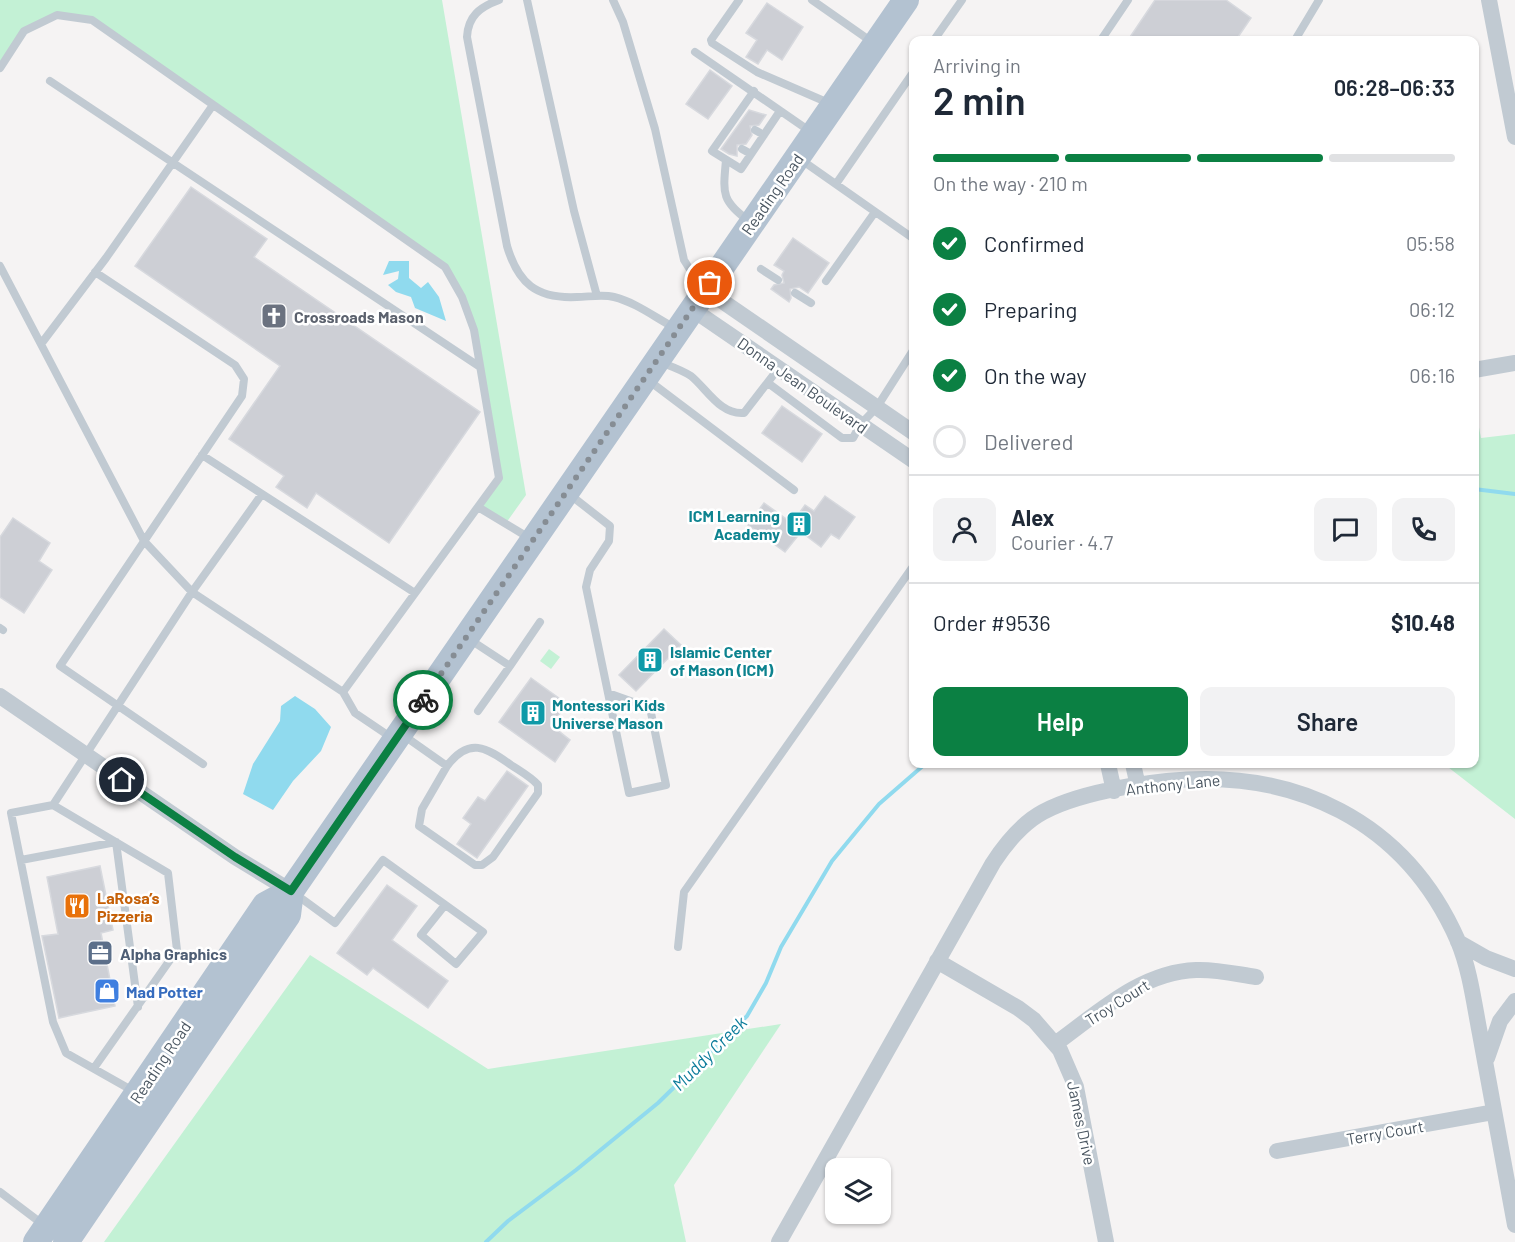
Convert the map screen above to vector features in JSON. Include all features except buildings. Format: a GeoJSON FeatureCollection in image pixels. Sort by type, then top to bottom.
{"type":"FeatureCollection","features":[{"type":"Feature","properties":{"kind":"main road","name":"Reading Road"},"geometry":{"type":"LineString","coordinates":[[54,1237],[138,1094],[266,905],[291,891],[906,0]]}},
{"type":"Feature","properties":{"kind":"main road","name":"Reading Road"},"geometry":{"type":"LineString","coordinates":[[54,1237],[288,915],[291,891]]}},
{"type":"Feature","properties":{"kind":"street"},"geometry":{"type":"LineString","coordinates":[[1489,0],[1515,137]]}},
{"type":"Feature","properties":{"kind":"street","name":"Donna Jean Boulevard"},"geometry":{"type":"LineString","coordinates":[[697,303],[778,369],[909,458]]}},
{"type":"Feature","properties":{"kind":"street","name":"Donna Jean Boulevard"},"geometry":{"type":"LineString","coordinates":[[697,303],[877,407],[909,429]]}},
{"type":"Feature","properties":{"kind":"street"},"geometry":{"type":"LineString","coordinates":[[1479,369],[1515,363]]}},
{"type":"Feature","properties":{"kind":"street"},"geometry":{"type":"LineString","coordinates":[[0,696],[235,857],[291,891]]}},
{"type":"Feature","properties":{"kind":"street"},"geometry":{"type":"LineString","coordinates":[[1109,768],[1114,790]]}},
{"type":"Feature","properties":{"kind":"street"},"geometry":{"type":"LineString","coordinates":[[1134,768],[1138,786]]}},
{"type":"Feature","properties":{"kind":"street","name":"Anthony Lane"},"geometry":{"type":"LineString","coordinates":[[779,1242],[993,863],[1018,831],[1050,809],[1114,790],[1199,778],[1229,778],[1289,789],[1335,808],[1361,823],[1407,863],[1426,886],[1458,942],[1467,967],[1515,1225]]}},
{"type":"Feature","properties":{"kind":"street"},"geometry":{"type":"LineString","coordinates":[[1458,942],[1486,958],[1515,969]]}},
{"type":"Feature","properties":{"kind":"street","name":"James Drive"},"geometry":{"type":"LineString","coordinates":[[937,961],[1018,1008],[1034,1020],[1055,1044],[1069,1068],[1076,1087],[1106,1242]]}},
{"type":"Feature","properties":{"kind":"street","name":"Troy Court"},"geometry":{"type":"LineString","coordinates":[[1055,1044],[1128,992],[1155,978],[1196,970],[1256,977]]}},
{"type":"Feature","properties":{"kind":"street"},"geometry":{"type":"LineString","coordinates":[[1486,1065],[1492,1040],[1500,1021],[1515,1001]]}},
{"type":"Feature","properties":{"kind":"street","name":"Terry Court"},"geometry":{"type":"LineString","coordinates":[[1277,1151],[1494,1112]]}},
{"type":"Feature","properties":{"kind":"lane"},"geometry":{"type":"LineString","coordinates":[[499,0],[478,11],[471,18],[467,37],[504,235],[513,265],[524,282],[541,292],[570,298],[597,296],[697,303],[689,268],[684,260],[655,129],[623,22],[613,0]]}},
{"type":"Feature","properties":{"kind":"lane"},"geometry":{"type":"LineString","coordinates":[[527,0],[574,211],[597,296]]}},
{"type":"Feature","properties":{"kind":"lane"},"geometry":{"type":"LineString","coordinates":[[739,0],[711,40],[712,43],[757,72],[834,105]]}},
{"type":"Feature","properties":{"kind":"lane"},"geometry":{"type":"LineString","coordinates":[[812,0],[875,44]]}},
{"type":"Feature","properties":{"kind":"lane"},"geometry":{"type":"LineString","coordinates":[[937,36],[962,0]]}},
{"type":"Feature","properties":{"kind":"lane"},"geometry":{"type":"LineString","coordinates":[[1104,36],[1128,0]]}},
{"type":"Feature","properties":{"kind":"lane"},"geometry":{"type":"LineString","coordinates":[[1297,36],[1319,0]]}},
{"type":"Feature","properties":{"kind":"lane"},"geometry":{"type":"LineString","coordinates":[[0,68],[24,31],[57,15],[92,20],[445,267],[462,297],[474,330],[498,478],[343,692]]}},
{"type":"Feature","properties":{"kind":"lane"},"geometry":{"type":"LineString","coordinates":[[695,52],[814,133]]}},
{"type":"Feature","properties":{"kind":"lane"},"geometry":{"type":"LineString","coordinates":[[836,184],[909,78]]}},
{"type":"Feature","properties":{"kind":"lane"},"geometry":{"type":"LineString","coordinates":[[50,81],[480,367]]}},
{"type":"Feature","properties":{"kind":"lane"},"geometry":{"type":"LineString","coordinates":[[754,91],[724,140],[712,152],[741,168],[751,154],[760,133],[780,111]]}},
{"type":"Feature","properties":{"kind":"lane"},"geometry":{"type":"LineString","coordinates":[[41,344],[213,105]]}},
{"type":"Feature","properties":{"kind":"lane"},"geometry":{"type":"LineString","coordinates":[[742,149],[751,154]]}},
{"type":"Feature","properties":{"kind":"lane"},"geometry":{"type":"LineString","coordinates":[[797,157],[909,236]]}},
{"type":"Feature","properties":{"kind":"lane"},"geometry":{"type":"LineString","coordinates":[[726,160],[723,190],[730,208],[752,223]]}},
{"type":"Feature","properties":{"kind":"lane"},"geometry":{"type":"LineString","coordinates":[[826,281],[875,212]]}},
{"type":"Feature","properties":{"kind":"lane"},"geometry":{"type":"LineString","coordinates":[[0,266],[144,541],[192,592],[343,692],[355,713],[447,766]]}},
{"type":"Feature","properties":{"kind":"lane"},"geometry":{"type":"LineString","coordinates":[[761,269],[778,280]]}},
{"type":"Feature","properties":{"kind":"lane"},"geometry":{"type":"LineString","coordinates":[[95,272],[235,365],[244,379],[242,396],[60,666],[203,764]]}},
{"type":"Feature","properties":{"kind":"lane"},"geometry":{"type":"LineString","coordinates":[[795,293],[811,303]]}},
{"type":"Feature","properties":{"kind":"lane"},"geometry":{"type":"LineString","coordinates":[[768,382],[842,438],[853,438],[860,425],[877,407],[909,357]]}},
{"type":"Feature","properties":{"kind":"lane"},"geometry":{"type":"LineString","coordinates":[[651,369],[690,375],[720,405],[737,413],[744,413],[778,369]]}},
{"type":"Feature","properties":{"kind":"lane"},"geometry":{"type":"LineString","coordinates":[[651,369],[794,490]]}},
{"type":"Feature","properties":{"kind":"lane"},"geometry":{"type":"LineString","coordinates":[[202,454],[415,593]]}},
{"type":"Feature","properties":{"kind":"lane"},"geometry":{"type":"LineString","coordinates":[[566,492],[610,526],[609,541],[590,570],[586,587],[608,693],[629,793],[666,785],[650,708],[608,693]]}},
{"type":"Feature","properties":{"kind":"lane"},"geometry":{"type":"LineString","coordinates":[[53,805],[192,592],[262,494]]}},
{"type":"Feature","properties":{"kind":"lane"},"geometry":{"type":"LineString","coordinates":[[478,507],[533,540]]}},
{"type":"Feature","properties":{"kind":"lane"},"geometry":{"type":"LineString","coordinates":[[678,947],[684,892],[909,575]]}},
{"type":"Feature","properties":{"kind":"lane"},"geometry":{"type":"LineString","coordinates":[[478,711],[540,622]]}},
{"type":"Feature","properties":{"kind":"lane"},"geometry":{"type":"LineString","coordinates":[[466,637],[510,666]]}},
{"type":"Feature","properties":{"kind":"lane"},"geometry":{"type":"LineString","coordinates":[[477,746],[491,751],[538,784],[538,793],[493,857],[482,865],[475,865],[419,826],[422,809],[447,766],[459,754],[477,746]]}},
{"type":"Feature","properties":{"kind":"lane"},"geometry":{"type":"LineString","coordinates":[[94,1068],[177,950],[168,873],[53,805],[11,813],[53,1023],[66,1053],[138,1094]]}},
{"type":"Feature","properties":{"kind":"lane"},"geometry":{"type":"LineString","coordinates":[[21,861],[116,842]]}},
{"type":"Feature","properties":{"kind":"lane"},"geometry":{"type":"LineString","coordinates":[[116,842],[138,1007]]}},
{"type":"Feature","properties":{"kind":"lane"},"geometry":{"type":"LineString","coordinates":[[291,891],[335,923],[383,860],[483,932],[456,964],[421,935],[445,905]]}},
{"type":"Feature","properties":{"kind":"lane"},"geometry":{"type":"LineString","coordinates":[[0,1192],[54,1237]]}},
{"type":"Feature","properties":{"kind":"green space"},"geometry":{"type":"Polygon","coordinates":[[[0,0],[442,0],[526,495],[506,523],[478,507],[498,478],[474,330],[445,267],[92,20],[57,15],[25,31],[0,68],[0,0]]]}},
{"type":"Feature","properties":{"kind":"green space"},"geometry":{"type":"Polygon","coordinates":[[[1479,427],[1481,438],[1515,434],[1515,819],[1449,768],[1479,768],[1479,427]]]}},
{"type":"Feature","properties":{"kind":"green space"},"geometry":{"type":"Polygon","coordinates":[[[549,649],[560,657],[551,669],[540,661],[549,649]]]}},
{"type":"Feature","properties":{"kind":"green space"},"geometry":{"type":"Polygon","coordinates":[[[310,955],[488,1069],[781,1024],[674,1185],[686,1242],[104,1242],[310,955]]]}},
{"type":"Feature","properties":{"kind":"water"},"geometry":{"type":"Polygon","coordinates":[[[389,261],[409,261],[409,278],[421,288],[428,282],[439,297],[446,321],[415,308],[411,297],[396,292],[388,285],[398,279],[399,271],[383,275],[389,261]]]}},
{"type":"Feature","properties":{"kind":"water"},"geometry":{"type":"Polygon","coordinates":[[[295,696],[315,709],[331,727],[321,751],[293,781],[273,810],[243,794],[253,764],[280,721],[281,706],[295,696]]]}},
{"type":"Feature","properties":{"kind":"waterway","name":"Muddy Creek"},"geometry":{"type":"LineString","coordinates":[[1479,490],[1515,494]]}},
{"type":"Feature","properties":{"kind":"waterway","name":"Muddy Creek"},"geometry":{"type":"LineString","coordinates":[[486,1242],[508,1221],[576,1170],[658,1103],[747,1016],[766,983],[781,947],[832,861],[879,804],[920,768]]}},
{"type":"Feature","properties":{"kind":"way so far"},"geometry":{"type":"LineString","coordinates":[[423,700],[710,283]]}},
{"type":"Feature","properties":{"kind":"place","name":"Crossroads Mason"},"geometry":{"type":"Point","coordinates":[274,316]}},
{"type":"Feature","properties":{"kind":"place","name":"ICM Learning Academy"},"geometry":{"type":"Point","coordinates":[799,524]}},
{"type":"Feature","properties":{"kind":"place","name":"Islamic Center of Mason (ICM)"},"geometry":{"type":"Point","coordinates":[650,660]}},
{"type":"Feature","properties":{"kind":"place","name":"Montessori Kids Universe Mason"},"geometry":{"type":"Point","coordinates":[533,713]}},
{"type":"Feature","properties":{"kind":"place","name":"LaRosa’s Pizzeria"},"geometry":{"type":"Point","coordinates":[77,906]}},
{"type":"Feature","properties":{"kind":"place","name":"Alpha Graphics"},"geometry":{"type":"Point","coordinates":[100,953]}},
{"type":"Feature","properties":{"kind":"place","name":"Mad Potter"},"geometry":{"type":"Point","coordinates":[107,991]}},
{"type":"Feature","properties":{"kind":"route"},"geometry":{"type":"LineString","coordinates":[[122,780],[235,857],[291,891],[423,700]]}}]}
